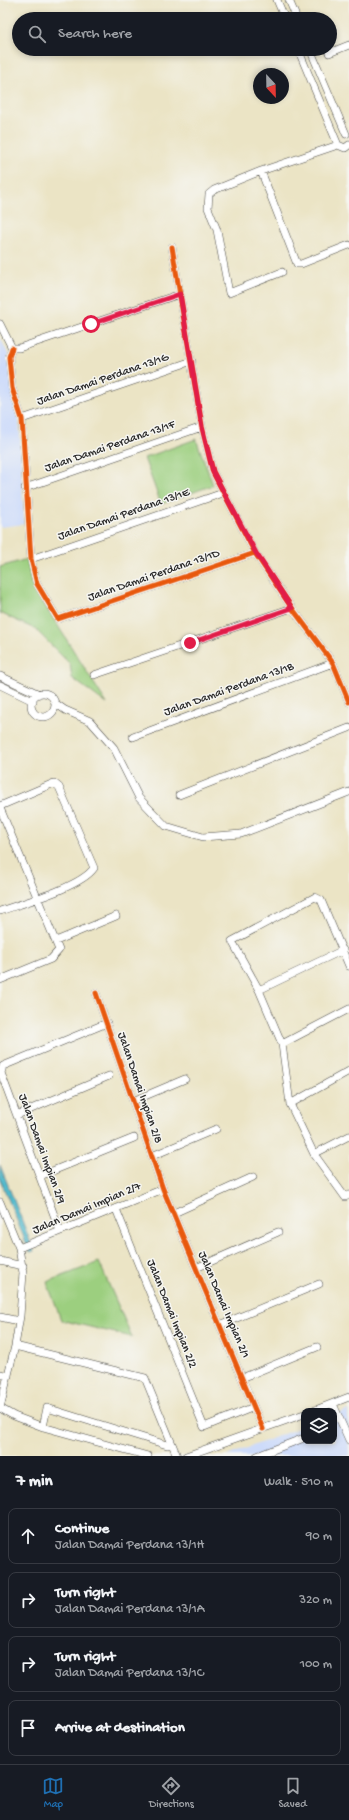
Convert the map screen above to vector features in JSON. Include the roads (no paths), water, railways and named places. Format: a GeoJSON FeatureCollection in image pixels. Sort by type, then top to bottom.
{"type":"FeatureCollection","features":[{"type":"Feature","properties":{"kind":"street"},"geometry":{"type":"LineString","coordinates":[[277,0],[282,12]]}},
{"type":"Feature","properties":{"kind":"street"},"geometry":{"type":"LineString","coordinates":[[289,0],[294,12]]}},
{"type":"Feature","properties":{"kind":"street"},"geometry":{"type":"LineString","coordinates":[[337,50],[349,45]]}},
{"type":"Feature","properties":{"kind":"street"},"geometry":{"type":"LineString","coordinates":[[301,56],[338,145],[344,148],[349,145]]}},
{"type":"Feature","properties":{"kind":"street"},"geometry":{"type":"LineString","coordinates":[[313,56],[347,135],[339,136],[337,142],[338,145]]}},
{"type":"Feature","properties":{"kind":"street"},"geometry":{"type":"LineString","coordinates":[[282,272],[229,293],[217,230],[208,208],[209,194],[214,190],[261,171],[338,145]]}},
{"type":"Feature","properties":{"kind":"street"},"geometry":{"type":"LineString","coordinates":[[261,171],[297,264],[301,264],[349,245]]}},
{"type":"Feature","properties":{"kind":"street"},"geometry":{"type":"LineString","coordinates":[[172,247],[202,427],[213,472],[256,553],[292,608],[333,663],[349,702]]}},
{"type":"Feature","properties":{"kind":"street"},"geometry":{"type":"LineString","coordinates":[[12,348],[19,348],[180,294]]}},
{"type":"Feature","properties":{"kind":"street"},"geometry":{"type":"LineString","coordinates":[[0,324],[12,348],[9,357],[12,388],[22,420],[31,558]]}},
{"type":"Feature","properties":{"kind":"street","name":"Jalan Damai Perdana 13/1G"},"geometry":{"type":"LineString","coordinates":[[22,420],[192,361]]}},
{"type":"Feature","properties":{"kind":"street","name":"Jalan Damai Perdana 13/1F"},"geometry":{"type":"LineString","coordinates":[[26,488],[202,427]]}},
{"type":"Feature","properties":{"kind":"street","name":"Jalan Damai Perdana 13/1E"},"geometry":{"type":"LineString","coordinates":[[31,558],[223,493]]}},
{"type":"Feature","properties":{"kind":"street","name":"Jalan Damai Perdana 13/1D"},"geometry":{"type":"LineString","coordinates":[[31,558],[37,584],[58,619],[256,553]]}},
{"type":"Feature","properties":{"kind":"street"},"geometry":{"type":"LineString","coordinates":[[94,675],[292,608]]}},
{"type":"Feature","properties":{"kind":"street","name":"Jalan Damai Perdana 13/1B"},"geometry":{"type":"LineString","coordinates":[[133,737],[333,663]]}},
{"type":"Feature","properties":{"kind":"street"},"geometry":{"type":"LineString","coordinates":[[0,676],[39,694],[50,696],[55,704],[64,710],[90,721],[114,748],[139,798],[166,826],[203,837],[241,834],[349,792]]}},
{"type":"Feature","properties":{"kind":"street"},"geometry":{"type":"LineString","coordinates":[[0,686],[33,701]]}},
{"type":"Feature","properties":{"kind":"street"},"geometry":{"type":"LineString","coordinates":[[39,694],[33,701],[32,708],[36,714],[42,717],[64,710]]}},
{"type":"Feature","properties":{"kind":"street"},"geometry":{"type":"LineString","coordinates":[[52,713],[55,704]]}},
{"type":"Feature","properties":{"kind":"street"},"geometry":{"type":"LineString","coordinates":[[179,795],[349,728]]}},
{"type":"Feature","properties":{"kind":"street"},"geometry":{"type":"LineString","coordinates":[[0,911],[36,898],[84,878],[89,875],[94,868],[59,787],[54,783],[0,807],[36,898],[59,950],[51,959],[0,980]]}},
{"type":"Feature","properties":{"kind":"street"},"geometry":{"type":"LineString","coordinates":[[347,1196],[314,1154],[290,1104],[282,1044],[259,990],[232,941],[315,897],[319,898],[349,966]]}},
{"type":"Feature","properties":{"kind":"street"},"geometry":{"type":"LineString","coordinates":[[56,941],[116,916]]}},
{"type":"Feature","properties":{"kind":"street"},"geometry":{"type":"LineString","coordinates":[[259,990],[343,950]]}},
{"type":"Feature","properties":{"kind":"street","name":"Jalan Damai Impian 2/8"},"geometry":{"type":"LineString","coordinates":[[96,993],[163,1189]]}},
{"type":"Feature","properties":{"kind":"street"},"geometry":{"type":"LineString","coordinates":[[282,1044],[349,1008]]}},
{"type":"Feature","properties":{"kind":"street","name":"Jalan Damai Impian 2/9"},"geometry":{"type":"LineString","coordinates":[[60,1231],[1,1073],[3,1066],[106,1023]]}},
{"type":"Feature","properties":{"kind":"street"},"geometry":{"type":"LineString","coordinates":[[290,1104],[349,1071]]}},
{"type":"Feature","properties":{"kind":"street"},"geometry":{"type":"LineString","coordinates":[[17,1115],[109,1076]]}},
{"type":"Feature","properties":{"kind":"street"},"geometry":{"type":"LineString","coordinates":[[133,1101],[185,1079]]}},
{"type":"Feature","properties":{"kind":"street"},"geometry":{"type":"LineString","coordinates":[[152,1156],[216,1129]]}},
{"type":"Feature","properties":{"kind":"street"},"geometry":{"type":"LineString","coordinates":[[314,1154],[349,1136]]}},
{"type":"Feature","properties":{"kind":"street"},"geometry":{"type":"LineString","coordinates":[[40,1176],[134,1138]]}},
{"type":"Feature","properties":{"kind":"street"},"geometry":{"type":"LineString","coordinates":[[174,1213],[253,1177]]}},
{"type":"Feature","properties":{"kind":"street","name":"Jalan Damai Impian 2/7"},"geometry":{"type":"LineString","coordinates":[[22,1247],[163,1189]]}},
{"type":"Feature","properties":{"kind":"street","name":"Jalan Damai Impian 2/1"},"geometry":{"type":"LineString","coordinates":[[163,1189],[264,1429]]}},
{"type":"Feature","properties":{"kind":"street"},"geometry":{"type":"LineString","coordinates":[[0,1202],[22,1247],[23,1266],[19,1321],[15,1346],[0,1408],[14,1416],[44,1427],[144,1456]]}},
{"type":"Feature","properties":{"kind":"street","name":"Jalan Damai Impian 2/2"},"geometry":{"type":"LineString","coordinates":[[116,1209],[204,1427],[254,1407]]}},
{"type":"Feature","properties":{"kind":"street"},"geometry":{"type":"LineString","coordinates":[[196,1268],[278,1232]]}},
{"type":"Feature","properties":{"kind":"street"},"geometry":{"type":"LineString","coordinates":[[0,1261],[23,1266]]}},
{"type":"Feature","properties":{"kind":"street"},"geometry":{"type":"LineString","coordinates":[[220,1325],[319,1284]]}},
{"type":"Feature","properties":{"kind":"street"},"geometry":{"type":"LineString","coordinates":[[0,1317],[19,1321]]}},
{"type":"Feature","properties":{"kind":"street"},"geometry":{"type":"LineString","coordinates":[[15,1346],[145,1378],[177,1456]]}},
{"type":"Feature","properties":{"kind":"street"},"geometry":{"type":"LineString","coordinates":[[242,1378],[317,1347]]}},
{"type":"Feature","properties":{"kind":"street"},"geometry":{"type":"LineString","coordinates":[[0,1374],[8,1376]]}},
{"type":"Feature","properties":{"kind":"street"},"geometry":{"type":"LineString","coordinates":[[321,1408],[349,1397]]}},
{"type":"Feature","properties":{"kind":"street"},"geometry":{"type":"LineString","coordinates":[[333,1404],[349,1440]]}},
{"type":"Feature","properties":{"kind":"street"},"geometry":{"type":"LineString","coordinates":[[44,1427],[47,1408],[166,1445],[172,1444]]}},
{"type":"Feature","properties":{"kind":"street"},"geometry":{"type":"LineString","coordinates":[[186,1456],[301,1415]]}},
{"type":"Feature","properties":{"kind":"street"},"geometry":{"type":"LineString","coordinates":[[337,1425],[342,1423]]}},
{"type":"Feature","properties":{"kind":"street"},"geometry":{"type":"LineString","coordinates":[[257,1456],[301,1439]]}},
{"type":"Feature","properties":{"kind":"water"},"geometry":{"type":"Polygon","coordinates":[[[0,1165],[34,1251],[30,1252],[0,1179],[0,1165]]]}}]}
